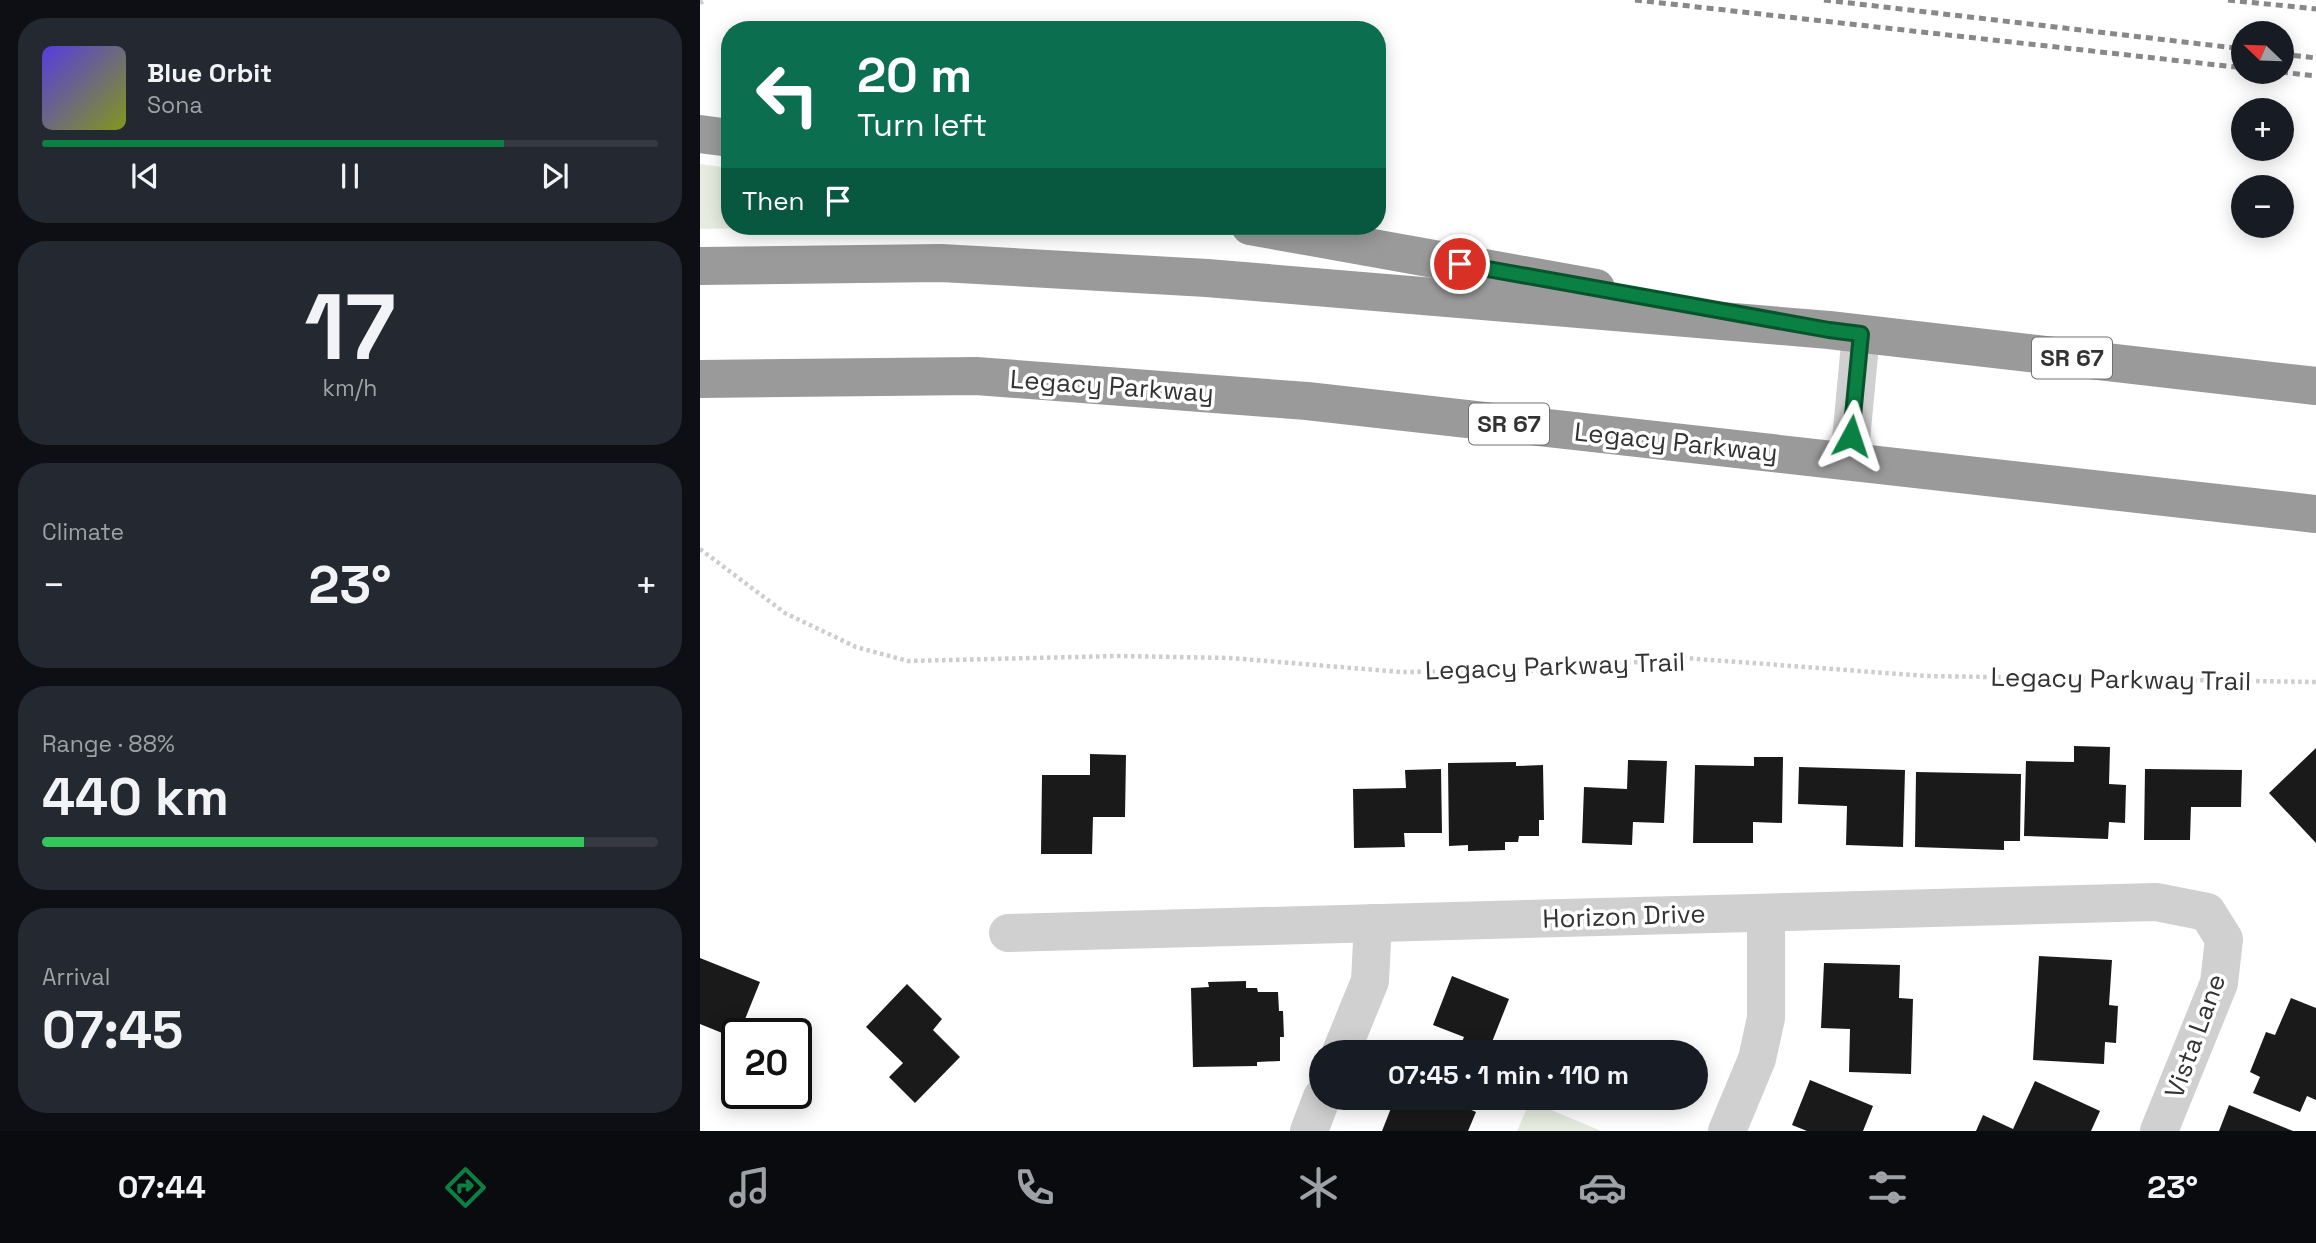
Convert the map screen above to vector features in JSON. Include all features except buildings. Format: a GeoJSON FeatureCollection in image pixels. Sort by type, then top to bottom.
{"type":"FeatureCollection","features":[{"type":"Feature","properties":{"kind":"highway"},"geometry":{"type":"LineString","coordinates":[[700,134],[721,137]]}},
{"type":"Feature","properties":{"kind":"highway"},"geometry":{"type":"LineString","coordinates":[[1301,235],[1845,332]]}},
{"type":"Feature","properties":{"kind":"highway"},"geometry":{"type":"LineString","coordinates":[[700,266],[941,263],[1207,278],[1845,332]]}},
{"type":"Feature","properties":{"kind":"highway","name":"SR 67"},"geometry":{"type":"LineString","coordinates":[[1845,332],[2316,386]]}},
{"type":"Feature","properties":{"kind":"highway","name":"Legacy Parkway"},"geometry":{"type":"LineString","coordinates":[[700,379],[976,376],[1307,401],[2316,514]]}},
{"type":"Feature","properties":{"kind":"street"},"geometry":{"type":"LineString","coordinates":[[1845,332],[1849,461]]}},
{"type":"Feature","properties":{"kind":"street","name":"Horizon Drive"},"geometry":{"type":"LineString","coordinates":[[1008,933],[2156,901],[2207,912],[2224,939]]}},
{"type":"Feature","properties":{"kind":"street"},"geometry":{"type":"LineString","coordinates":[[1727,1131],[1757,1059],[1766,1018],[1766,912]]}},
{"type":"Feature","properties":{"kind":"street"},"geometry":{"type":"LineString","coordinates":[[1346,1040],[1370,981],[1373,923]]}},
{"type":"Feature","properties":{"kind":"street","name":"Vista Lane"},"geometry":{"type":"LineString","coordinates":[[2159,1131],[2219,984],[2224,939]]}},
{"type":"Feature","properties":{"kind":"street"},"geometry":{"type":"LineString","coordinates":[[1308,1131],[1317,1110]]}},
{"type":"Feature","properties":{"kind":"path"},"geometry":{"type":"LineString","coordinates":[[700,3],[705,0]]}},
{"type":"Feature","properties":{"kind":"path","name":"Legacy Parkway Trail"},"geometry":{"type":"LineString","coordinates":[[700,549],[785,613],[856,648],[908,661],[1117,656],[1230,658],[1401,672],[1479,672],[1530,671],[1685,659],[1926,676],[2316,682]]}},
{"type":"Feature","properties":{"kind":"shaded area"},"geometry":{"type":"Polygon","coordinates":[[[700,164],[721,167],[721,229],[700,229],[700,164]]]}},
{"type":"Feature","properties":{"kind":"shaded area"},"geometry":{"type":"Polygon","coordinates":[[[1526,1110],[1551,1110],[1601,1131],[1517,1131],[1526,1110]]]}},
{"type":"Feature","properties":{"kind":"railway"},"geometry":{"type":"LineString","coordinates":[[1635,0],[2231,67]]}},
{"type":"Feature","properties":{"kind":"railway"},"geometry":{"type":"LineString","coordinates":[[1824,0],[2231,47]]}},
{"type":"Feature","properties":{"kind":"railway"},"geometry":{"type":"LineString","coordinates":[[2228,0],[2316,9]]}},
{"type":"Feature","properties":{"kind":"railway"},"geometry":{"type":"LineString","coordinates":[[2294,55],[2316,58]]}},
{"type":"Feature","properties":{"kind":"railway"},"geometry":{"type":"LineString","coordinates":[[2294,73],[2316,76]]}},
{"type":"Feature","properties":{"kind":"route"},"geometry":{"type":"LineString","coordinates":[[1460,264],[1861,334],[1851,436]]}}]}
